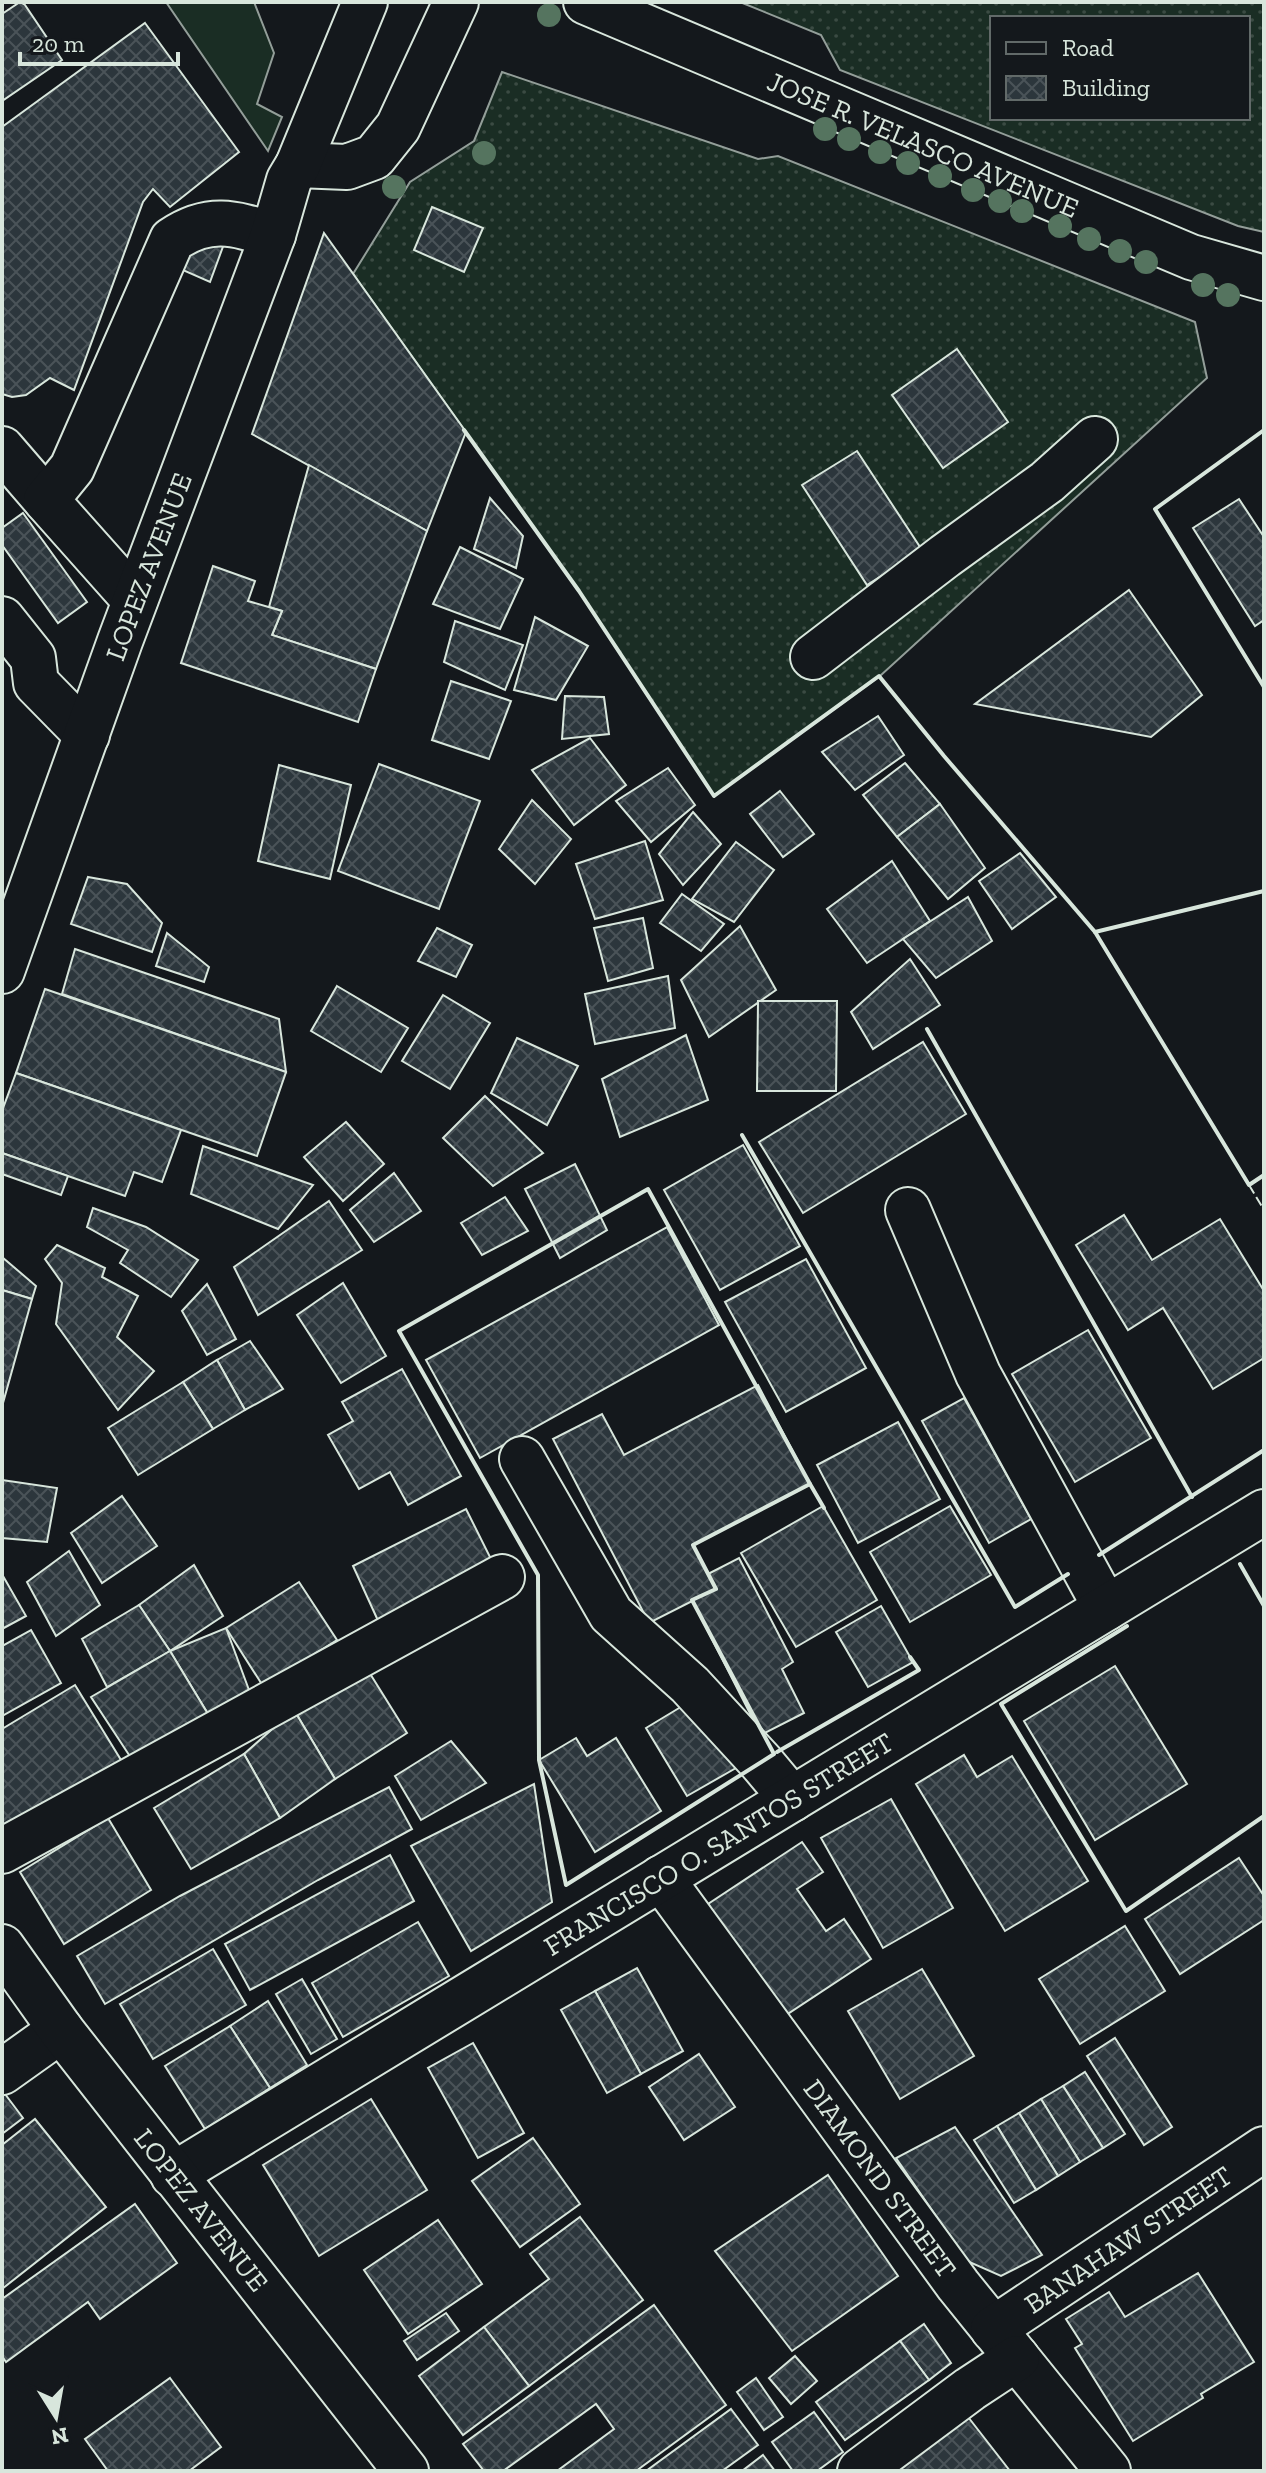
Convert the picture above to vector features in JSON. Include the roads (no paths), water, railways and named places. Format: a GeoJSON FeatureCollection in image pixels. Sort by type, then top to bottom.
{"type":"FeatureCollection","features":[{"type":"Feature","properties":{"kind":"main road","name":"LOPEZ AVENUE"},"geometry":{"type":"LineString","coordinates":[[2,971],[135,600],[273,235],[289,180],[365,2]]}},
{"type":"Feature","properties":{"kind":"main road"},"geometry":{"type":"LineString","coordinates":[[298,165],[347,167],[374,157],[398,127],[456,2]]}},
{"type":"Feature","properties":{"kind":"main road","name":"JOSE R. VELASCO AVENUE"},"geometry":{"type":"LineString","coordinates":[[586,2],[1191,257],[1264,278]]}},
{"type":"Feature","properties":{"kind":"main road"},"geometry":{"type":"LineString","coordinates":[[46,500],[72,468],[172,240],[192,227],[229,222],[273,235]]}},
{"type":"Feature","properties":{"kind":"main road"},"geometry":{"type":"LineString","coordinates":[[813,657],[1047,482],[1095,439]]}},
{"type":"Feature","properties":{"kind":"main road"},"geometry":{"type":"LineString","coordinates":[[2,449],[135,600]]}},
{"type":"Feature","properties":{"kind":"main road"},"geometry":{"type":"LineString","coordinates":[[2,619],[33,658],[36,683],[87,735]]}},
{"type":"Feature","properties":{"kind":"main road"},"geometry":{"type":"LineString","coordinates":[[908,1210],[978,1374],[1106,1608]]}},
{"type":"Feature","properties":{"kind":"main road"},"geometry":{"type":"LineString","coordinates":[[522,1459],[611,1614],[690,1685],[792,1799]]}},
{"type":"Feature","properties":{"kind":"main road","name":"FRANCISCO O. SANTOS STREET"},"geometry":{"type":"LineString","coordinates":[[173,2175],[1264,1512]]}},
{"type":"Feature","properties":{"kind":"main road"},"geometry":{"type":"LineString","coordinates":[[2,1851],[502,1577]]}},
{"type":"Feature","properties":{"kind":"main road","name":"DIAMOND STREET"},"geometry":{"type":"LineString","coordinates":[[661,1878],[949,2273],[1108,2471]]}},
{"type":"Feature","properties":{"kind":"main road","name":"LOPEZ AVENUE"},"geometry":{"type":"LineString","coordinates":[[2,1947],[61,2030],[406,2471]]}},
{"type":"Feature","properties":{"kind":"main road"},"geometry":{"type":"LineString","coordinates":[[2,2072],[61,2030]]}},
{"type":"Feature","properties":{"kind":"main road","name":"BANAHAW STREET"},"geometry":{"type":"LineString","coordinates":[[860,2471],[970,2389],[1005,2343],[1264,2149]]}}]}
